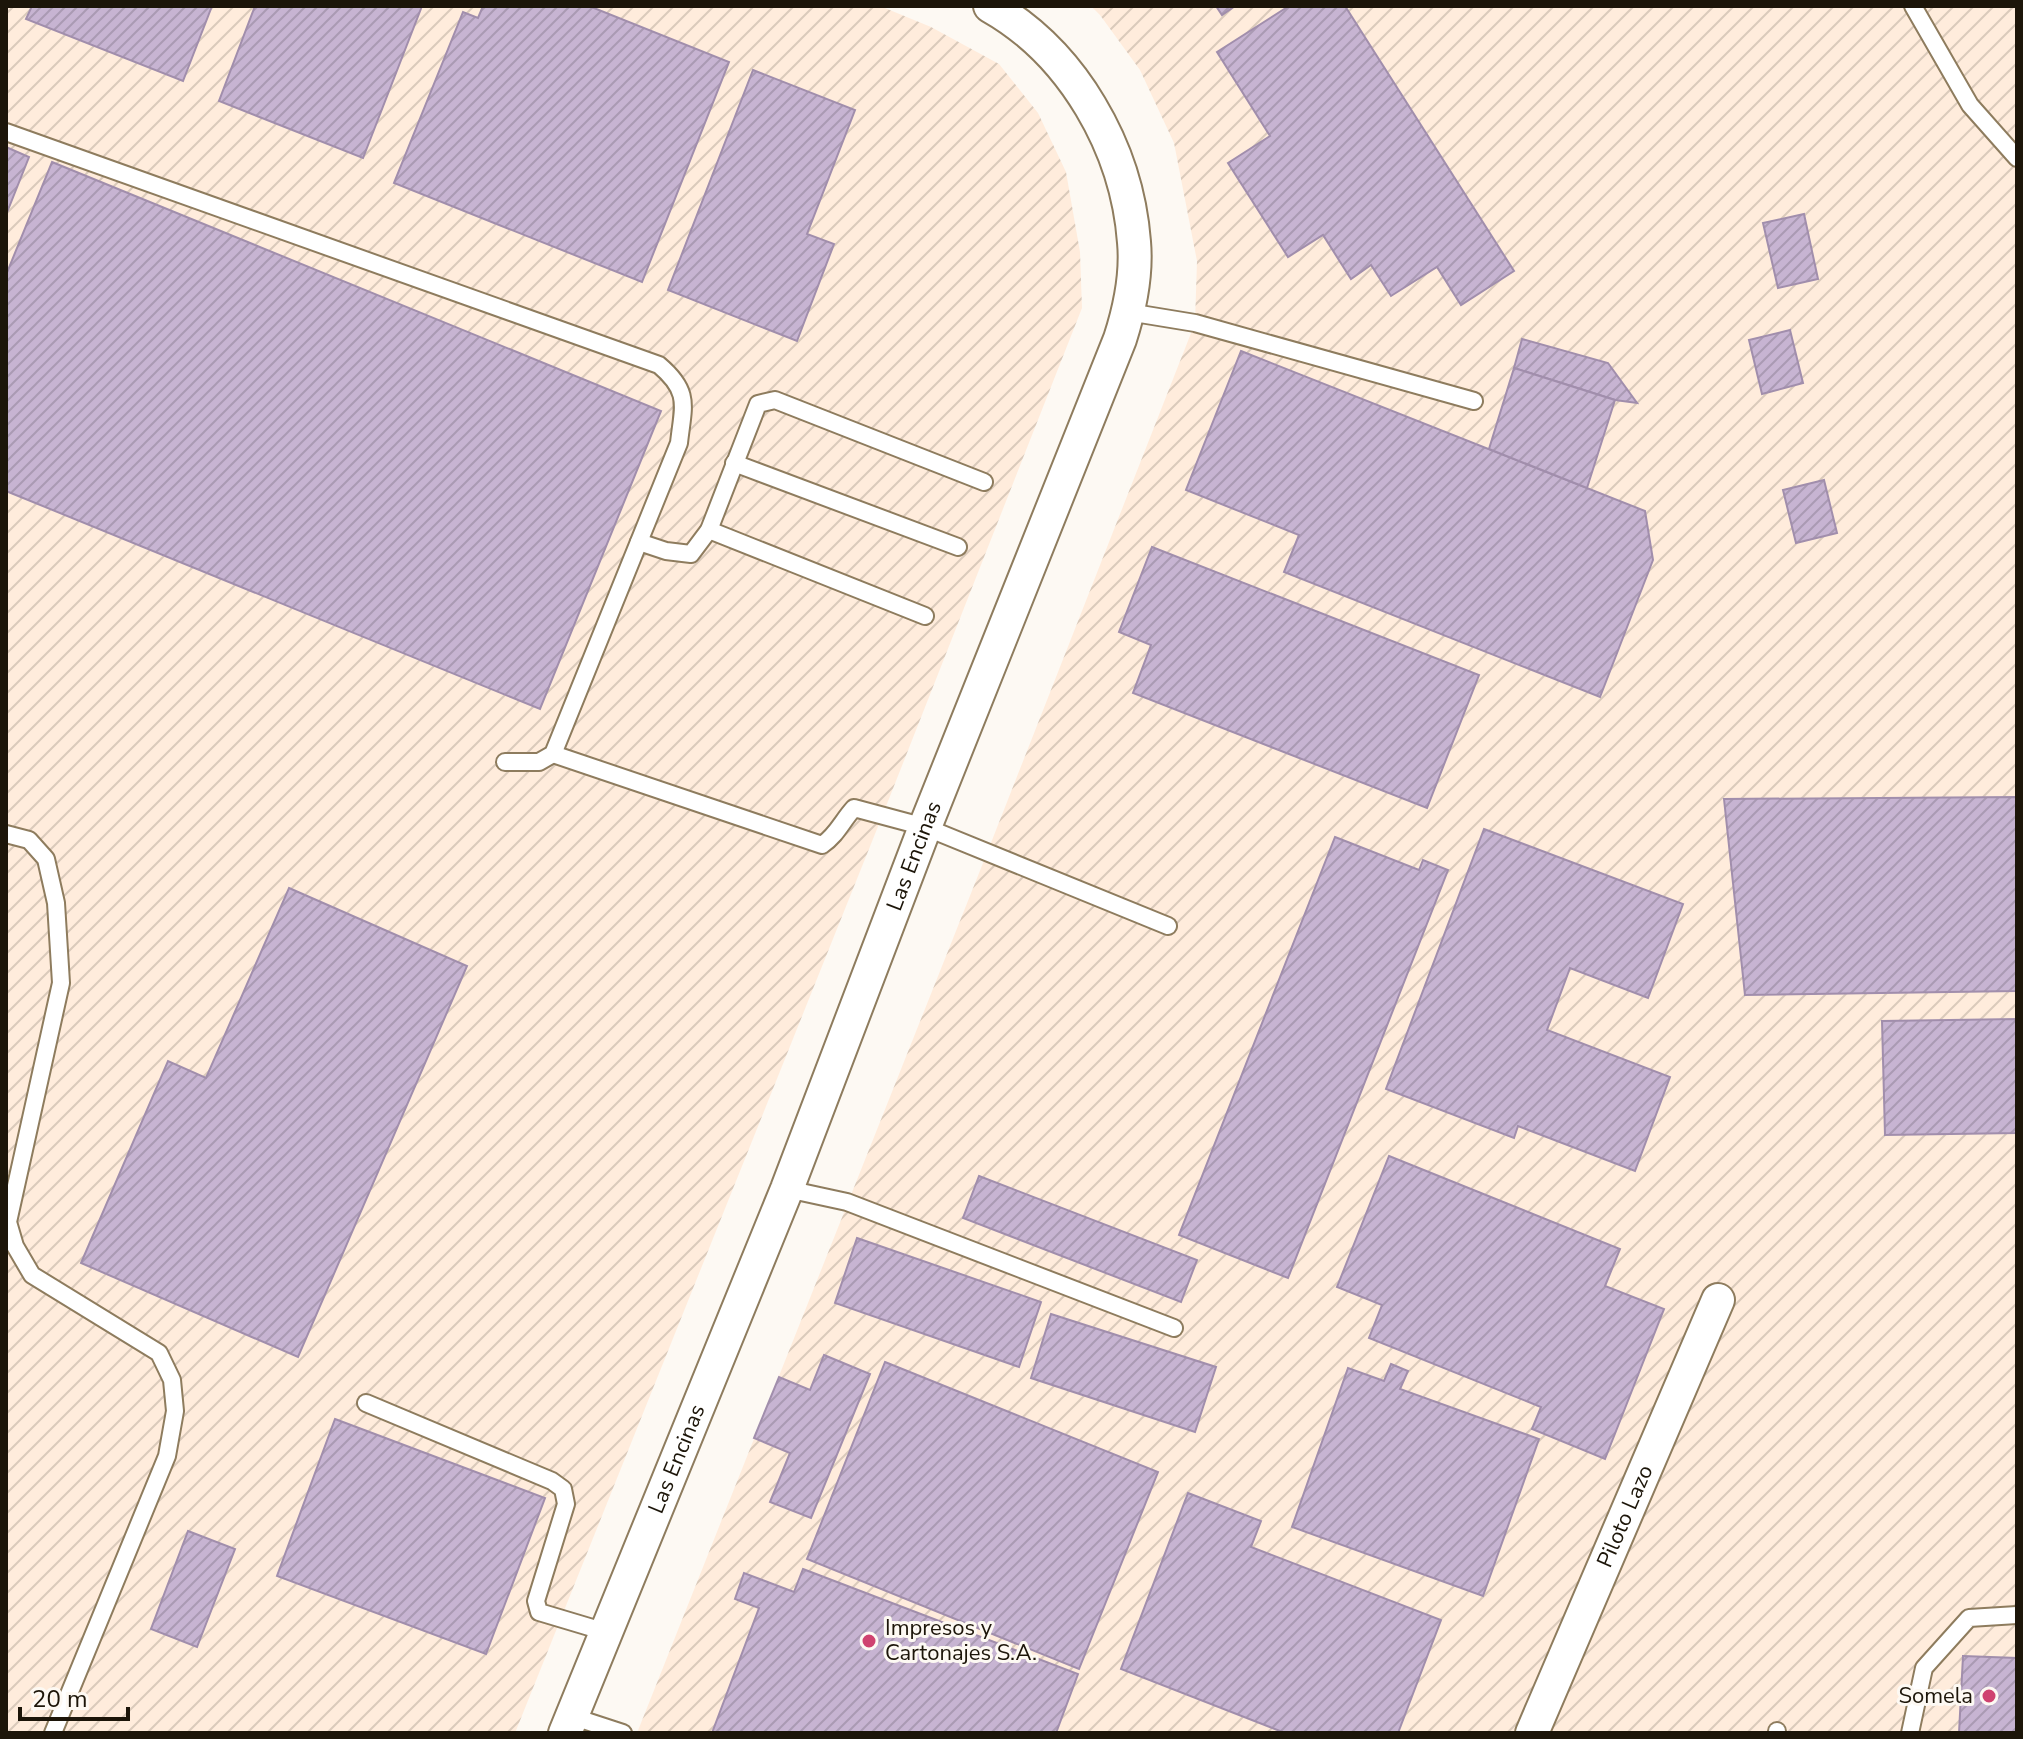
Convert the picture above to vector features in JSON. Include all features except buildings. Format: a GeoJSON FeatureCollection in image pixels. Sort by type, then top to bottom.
{"type":"FeatureCollection","features":[{"type":"Feature","properties":{"kind":"street","name":"Las Encinas"},"geometry":{"type":"LineString","coordinates":[[568,1724],[787,1189],[925,827],[1120,339],[1128,312],[1135,243],[1128,201],[1114,157],[1079,87],[1056,58],[990,6]]}},
{"type":"Feature","properties":{"kind":"street","name":"Piloto Lazo"},"geometry":{"type":"LineString","coordinates":[[1532,1733],[1718,1300]]}},
{"type":"Feature","properties":{"kind":"lane"},"geometry":{"type":"LineString","coordinates":[[1913,6],[1970,105],[2017,158]]}},
{"type":"Feature","properties":{"kind":"lane"},"geometry":{"type":"LineString","coordinates":[[6,132],[659,365],[675,378],[683,397],[679,443],[553,754],[539,762],[505,762]]}},
{"type":"Feature","properties":{"kind":"lane"},"geometry":{"type":"LineString","coordinates":[[1128,312],[1195,323],[1474,401]]}},
{"type":"Feature","properties":{"kind":"lane"},"geometry":{"type":"LineString","coordinates":[[639,542],[666,551],[691,554],[709,530],[758,404],[775,400],[984,482]]}},
{"type":"Feature","properties":{"kind":"lane"},"geometry":{"type":"LineString","coordinates":[[734,463],[958,547]]}},
{"type":"Feature","properties":{"kind":"lane"},"geometry":{"type":"LineString","coordinates":[[709,530],[925,616]]}},
{"type":"Feature","properties":{"kind":"lane"},"geometry":{"type":"LineString","coordinates":[[553,754],[822,845],[835,836],[854,808],[925,827],[1168,926]]}},
{"type":"Feature","properties":{"kind":"lane"},"geometry":{"type":"LineString","coordinates":[[6,834],[29,840],[46,859],[56,903],[61,983],[8,1222],[15,1246],[32,1275],[159,1353],[172,1380],[175,1411],[167,1456],[53,1733]]}},
{"type":"Feature","properties":{"kind":"lane"},"geometry":{"type":"LineString","coordinates":[[787,1189],[847,1202],[1174,1328]]}},
{"type":"Feature","properties":{"kind":"lane"},"geometry":{"type":"LineString","coordinates":[[366,1403],[552,1481],[563,1489],[566,1504],[536,1601],[539,1612],[606,1632]]}},
{"type":"Feature","properties":{"kind":"lane"},"geometry":{"type":"LineString","coordinates":[[1910,1733],[1924,1668],[1969,1618],[2017,1615]]}},
{"type":"Feature","properties":{"kind":"lane"},"geometry":{"type":"LineString","coordinates":[[568,1724],[623,1733]]}},
{"type":"Feature","properties":{"kind":"shaded area"},"geometry":{"type":"Polygon","coordinates":[[[6,6],[880,6],[931,27],[999,64],[1038,113],[1066,172],[1080,252],[1082,308],[515,1733],[6,1733],[6,6]]]}},
{"type":"Feature","properties":{"kind":"shaded area"},"geometry":{"type":"Polygon","coordinates":[[[1091,6],[2017,6],[2017,1733],[637,1733],[1195,323],[1197,261],[1174,143],[1140,70],[1091,6]]]}},
{"type":"Feature","properties":{"kind":"place","name":"Impresos y Cartonajes S.A."},"geometry":{"type":"Point","coordinates":[869,1641]}},
{"type":"Feature","properties":{"kind":"place","name":"Somela"},"geometry":{"type":"Point","coordinates":[1989,1696]}}]}
